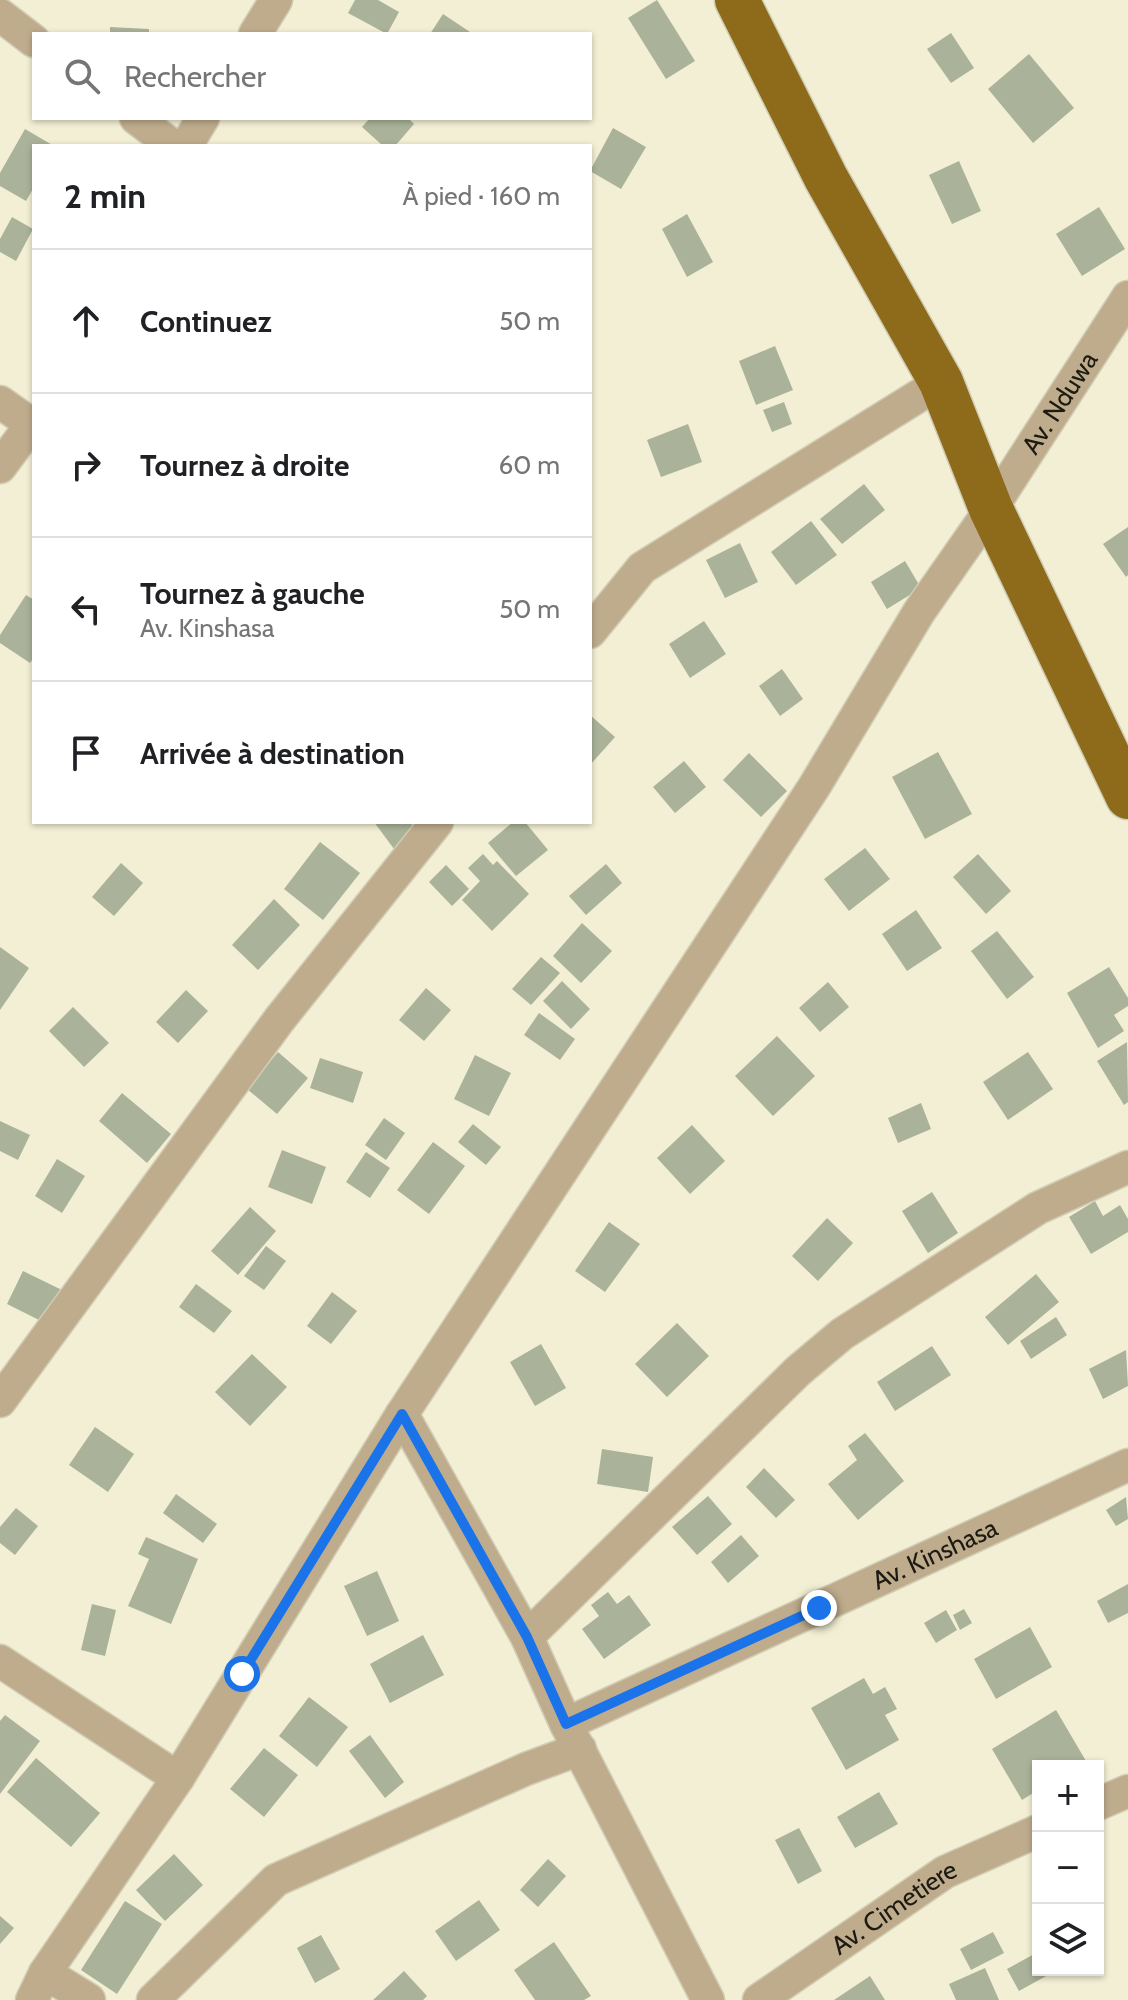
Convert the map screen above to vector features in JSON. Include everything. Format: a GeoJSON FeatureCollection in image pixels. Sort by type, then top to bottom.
{"type":"FeatureCollection","features":[{"type":"Feature","properties":{"kind":"highway"},"geometry":{"type":"LineString","coordinates":[[737,0],[826,178],[941,382],[991,509],[1128,797]]}},
{"type":"Feature","properties":{"kind":"street"},"geometry":{"type":"LineString","coordinates":[[256,32],[276,0]]}},
{"type":"Feature","properties":{"kind":"street"},"geometry":{"type":"LineString","coordinates":[[0,15],[32,39]]}},
{"type":"Feature","properties":{"kind":"street"},"geometry":{"type":"LineString","coordinates":[[139,120],[170,144]]}},
{"type":"Feature","properties":{"kind":"street"},"geometry":{"type":"LineString","coordinates":[[187,144],[202,120]]}},
{"type":"Feature","properties":{"kind":"street","name":"Av. Nduwa"},"geometry":{"type":"LineString","coordinates":[[39,1986],[178,1778],[402,1414],[814,787],[919,612],[991,509],[1128,297]]}},
{"type":"Feature","properties":{"kind":"street"},"geometry":{"type":"LineString","coordinates":[[592,630],[642,568],[941,382]]}},
{"type":"Feature","properties":{"kind":"street"},"geometry":{"type":"LineString","coordinates":[[0,402],[32,421]]}},
{"type":"Feature","properties":{"kind":"street"},"geometry":{"type":"LineString","coordinates":[[0,467],[32,423]]}},
{"type":"Feature","properties":{"kind":"street"},"geometry":{"type":"LineString","coordinates":[[0,1401],[279,1020],[435,824]]}},
{"type":"Feature","properties":{"kind":"street"},"geometry":{"type":"LineString","coordinates":[[527,1637],[798,1371],[842,1334],[1038,1208],[1128,1167]]}},
{"type":"Feature","properties":{"kind":"street"},"geometry":{"type":"LineString","coordinates":[[402,1414],[527,1637],[573,1737],[708,2000]]}},
{"type":"Feature","properties":{"kind":"street","name":"Av. Kinshasa"},"geometry":{"type":"LineString","coordinates":[[153,2000],[276,1880],[526,1769],[573,1737],[1128,1465]]}},
{"type":"Feature","properties":{"kind":"street"},"geometry":{"type":"LineString","coordinates":[[0,1661],[178,1778]]}},
{"type":"Feature","properties":{"kind":"street"},"geometry":{"type":"LineString","coordinates":[[1104,1801],[1128,1791]]}},
{"type":"Feature","properties":{"kind":"street","name":"Av. Cimetiere"},"geometry":{"type":"LineString","coordinates":[[759,2000],[945,1872],[1036,1832]]}},
{"type":"Feature","properties":{"kind":"street"},"geometry":{"type":"LineString","coordinates":[[39,1986],[89,2000]]}},
{"type":"Feature","properties":{"kind":"building"},"geometry":{"type":"Polygon","coordinates":[[[355,0],[378,0],[399,12],[388,32],[348,13],[355,0]]]}},
{"type":"Feature","properties":{"kind":"building"},"geometry":{"type":"Polygon","coordinates":[[[657,0],[695,61],[666,79],[628,18],[657,0]]]}},
{"type":"Feature","properties":{"kind":"building"},"geometry":{"type":"Polygon","coordinates":[[[443,14],[470,32],[431,32],[443,14]]]}},
{"type":"Feature","properties":{"kind":"building"},"geometry":{"type":"Polygon","coordinates":[[[110,27],[149,29],[149,32],[110,32],[110,27]]]}},
{"type":"Feature","properties":{"kind":"building"},"geometry":{"type":"Polygon","coordinates":[[[951,33],[974,68],[951,83],[927,49],[951,33]]]}},
{"type":"Feature","properties":{"kind":"building"},"geometry":{"type":"Polygon","coordinates":[[[1029,54],[1074,108],[1033,143],[988,89],[1029,54]]]}},
{"type":"Feature","properties":{"kind":"building"},"geometry":{"type":"Polygon","coordinates":[[[368,120],[410,120],[414,124],[397,144],[381,144],[362,127],[368,120]]]}},
{"type":"Feature","properties":{"kind":"building"},"geometry":{"type":"Polygon","coordinates":[[[613,128],[646,147],[621,189],[592,172],[613,128]]]}},
{"type":"Feature","properties":{"kind":"building"},"geometry":{"type":"Polygon","coordinates":[[[25,129],[51,144],[32,144],[32,190],[26,201],[0,186],[0,173],[25,129]]]}},
{"type":"Feature","properties":{"kind":"building"},"geometry":{"type":"Polygon","coordinates":[[[959,161],[981,211],[952,224],[929,175],[959,161]]]}},
{"type":"Feature","properties":{"kind":"building"},"geometry":{"type":"Polygon","coordinates":[[[1099,207],[1125,249],[1082,276],[1056,234],[1099,207]]]}},
{"type":"Feature","properties":{"kind":"building"},"geometry":{"type":"Polygon","coordinates":[[[687,214],[713,262],[687,277],[662,229],[687,214]]]}},
{"type":"Feature","properties":{"kind":"building"},"geometry":{"type":"Polygon","coordinates":[[[12,217],[32,228],[16,261],[0,252],[0,239],[12,217]]]}},
{"type":"Feature","properties":{"kind":"building"},"geometry":{"type":"Polygon","coordinates":[[[775,346],[793,390],[756,405],[739,361],[775,346]]]}},
{"type":"Feature","properties":{"kind":"building"},"geometry":{"type":"Polygon","coordinates":[[[784,402],[792,424],[772,432],[763,410],[784,402]]]}},
{"type":"Feature","properties":{"kind":"building"},"geometry":{"type":"Polygon","coordinates":[[[688,424],[702,462],[661,477],[647,440],[688,424]]]}},
{"type":"Feature","properties":{"kind":"building"},"geometry":{"type":"Polygon","coordinates":[[[864,484],[885,510],[842,544],[820,519],[864,484]]]}},
{"type":"Feature","properties":{"kind":"building"},"geometry":{"type":"Polygon","coordinates":[[[811,521],[837,555],[796,585],[771,552],[811,521]]]}},
{"type":"Feature","properties":{"kind":"building"},"geometry":{"type":"Polygon","coordinates":[[[1128,527],[1128,575],[1126,577],[1103,544],[1128,527]]]}},
{"type":"Feature","properties":{"kind":"building"},"geometry":{"type":"Polygon","coordinates":[[[740,543],[758,582],[725,598],[706,560],[740,543]]]}},
{"type":"Feature","properties":{"kind":"building"},"geometry":{"type":"Polygon","coordinates":[[[905,561],[921,588],[887,609],[871,582],[905,561]]]}},
{"type":"Feature","properties":{"kind":"building"},"geometry":{"type":"Polygon","coordinates":[[[26,595],[32,599],[30,663],[0,643],[0,635],[26,595]]]}},
{"type":"Feature","properties":{"kind":"building"},"geometry":{"type":"Polygon","coordinates":[[[704,621],[726,654],[690,678],[669,644],[704,621]]]}},
{"type":"Feature","properties":{"kind":"building"},"geometry":{"type":"Polygon","coordinates":[[[782,669],[803,699],[780,716],[759,686],[782,669]]]}},
{"type":"Feature","properties":{"kind":"building"},"geometry":{"type":"Polygon","coordinates":[[[592,717],[615,737],[592,763],[592,717]]]}},
{"type":"Feature","properties":{"kind":"building"},"geometry":{"type":"Polygon","coordinates":[[[938,752],[972,814],[925,839],[892,777],[938,752]]]}},
{"type":"Feature","properties":{"kind":"building"},"geometry":{"type":"Polygon","coordinates":[[[749,753],[787,791],[761,817],[723,780],[749,753]]]}},
{"type":"Feature","properties":{"kind":"building"},"geometry":{"type":"Polygon","coordinates":[[[684,761],[706,787],[675,813],[653,787],[684,761]]]}},
{"type":"Feature","properties":{"kind":"building"},"geometry":{"type":"Polygon","coordinates":[[[375,824],[411,824],[420,836],[397,853],[375,824]]]}},
{"type":"Feature","properties":{"kind":"building"},"geometry":{"type":"Polygon","coordinates":[[[511,824],[527,824],[548,850],[516,876],[488,843],[511,824]]]}},
{"type":"Feature","properties":{"kind":"building"},"geometry":{"type":"Polygon","coordinates":[[[320,842],[360,873],[323,920],[284,889],[320,842]]]}},
{"type":"Feature","properties":{"kind":"building"},"geometry":{"type":"Polygon","coordinates":[[[865,848],[890,879],[849,911],[824,879],[865,848]]]}},
{"type":"Feature","properties":{"kind":"building"},"geometry":{"type":"Polygon","coordinates":[[[483,854],[493,865],[497,861],[529,894],[492,931],[462,900],[480,881],[468,868],[483,854]]]}},
{"type":"Feature","properties":{"kind":"building"},"geometry":{"type":"Polygon","coordinates":[[[978,854],[1011,891],[986,914],[953,877],[978,854]]]}},
{"type":"Feature","properties":{"kind":"building"},"geometry":{"type":"Polygon","coordinates":[[[121,863],[143,883],[114,916],[92,897],[121,863]]]}},
{"type":"Feature","properties":{"kind":"building"},"geometry":{"type":"Polygon","coordinates":[[[606,864],[622,883],[586,915],[569,896],[606,864]]]}},
{"type":"Feature","properties":{"kind":"building"},"geometry":{"type":"Polygon","coordinates":[[[446,865],[469,889],[452,906],[429,882],[446,865]]]}},
{"type":"Feature","properties":{"kind":"building"},"geometry":{"type":"Polygon","coordinates":[[[274,899],[300,925],[258,970],[232,945],[274,899]]]}},
{"type":"Feature","properties":{"kind":"building"},"geometry":{"type":"Polygon","coordinates":[[[916,910],[942,948],[907,971],[882,934],[916,910]]]}},
{"type":"Feature","properties":{"kind":"building"},"geometry":{"type":"Polygon","coordinates":[[[582,923],[612,951],[581,983],[553,956],[582,923]]]}},
{"type":"Feature","properties":{"kind":"building"},"geometry":{"type":"Polygon","coordinates":[[[997,931],[1034,977],[1007,999],[971,951],[997,931]]]}},
{"type":"Feature","properties":{"kind":"building"},"geometry":{"type":"Polygon","coordinates":[[[0,947],[29,968],[0,1010],[0,947]]]}},
{"type":"Feature","properties":{"kind":"building"},"geometry":{"type":"Polygon","coordinates":[[[541,957],[560,973],[531,1005],[512,989],[541,957]]]}},
{"type":"Feature","properties":{"kind":"building"},"geometry":{"type":"Polygon","coordinates":[[[1109,967],[1128,998],[1128,1006],[1114,1015],[1124,1031],[1098,1048],[1067,993],[1109,967]]]}},
{"type":"Feature","properties":{"kind":"building"},"geometry":{"type":"Polygon","coordinates":[[[562,981],[590,1009],[571,1029],[543,1001],[562,981]]]}},
{"type":"Feature","properties":{"kind":"building"},"geometry":{"type":"Polygon","coordinates":[[[828,982],[849,1007],[820,1032],[799,1008],[828,982]]]}},
{"type":"Feature","properties":{"kind":"building"},"geometry":{"type":"Polygon","coordinates":[[[426,988],[451,1010],[424,1041],[399,1020],[426,988]]]}},
{"type":"Feature","properties":{"kind":"building"},"geometry":{"type":"Polygon","coordinates":[[[186,990],[208,1011],[178,1043],[156,1022],[186,990]]]}},
{"type":"Feature","properties":{"kind":"building"},"geometry":{"type":"Polygon","coordinates":[[[73,1007],[109,1043],[84,1067],[49,1031],[73,1007]]]}},
{"type":"Feature","properties":{"kind":"building"},"geometry":{"type":"Polygon","coordinates":[[[539,1013],[575,1039],[560,1060],[524,1035],[539,1013]]]}},
{"type":"Feature","properties":{"kind":"building"},"geometry":{"type":"Polygon","coordinates":[[[777,1036],[815,1076],[773,1116],[735,1076],[777,1036]]]}},
{"type":"Feature","properties":{"kind":"building"},"geometry":{"type":"Polygon","coordinates":[[[1127,1042],[1128,1102],[1124,1105],[1097,1061],[1127,1042]]]}},
{"type":"Feature","properties":{"kind":"building"},"geometry":{"type":"Polygon","coordinates":[[[278,1052],[308,1078],[277,1114],[247,1089],[278,1052]]]}},
{"type":"Feature","properties":{"kind":"building"},"geometry":{"type":"Polygon","coordinates":[[[1028,1052],[1053,1089],[1008,1120],[983,1082],[1028,1052]]]}},
{"type":"Feature","properties":{"kind":"building"},"geometry":{"type":"Polygon","coordinates":[[[475,1055],[511,1073],[489,1116],[454,1099],[475,1055]]]}},
{"type":"Feature","properties":{"kind":"building"},"geometry":{"type":"Polygon","coordinates":[[[320,1058],[363,1072],[353,1103],[310,1088],[320,1058]]]}},
{"type":"Feature","properties":{"kind":"building"},"geometry":{"type":"Polygon","coordinates":[[[122,1093],[171,1134],[147,1163],[99,1121],[122,1093]]]}},
{"type":"Feature","properties":{"kind":"building"},"geometry":{"type":"Polygon","coordinates":[[[921,1103],[931,1129],[898,1143],[888,1118],[921,1103]]]}},
{"type":"Feature","properties":{"kind":"building"},"geometry":{"type":"Polygon","coordinates":[[[384,1118],[405,1133],[386,1160],[365,1145],[384,1118]]]}},
{"type":"Feature","properties":{"kind":"building"},"geometry":{"type":"Polygon","coordinates":[[[0,1121],[30,1135],[18,1160],[0,1151],[0,1121]]]}},
{"type":"Feature","properties":{"kind":"building"},"geometry":{"type":"Polygon","coordinates":[[[473,1124],[501,1147],[486,1165],[458,1142],[473,1124]]]}},
{"type":"Feature","properties":{"kind":"building"},"geometry":{"type":"Polygon","coordinates":[[[692,1125],[725,1161],[690,1194],[657,1158],[692,1125]]]}},
{"type":"Feature","properties":{"kind":"building"},"geometry":{"type":"Polygon","coordinates":[[[433,1142],[465,1166],[429,1214],[397,1190],[433,1142]]]}},
{"type":"Feature","properties":{"kind":"building"},"geometry":{"type":"Polygon","coordinates":[[[282,1150],[326,1167],[312,1204],[268,1187],[282,1150]]]}},
{"type":"Feature","properties":{"kind":"building"},"geometry":{"type":"Polygon","coordinates":[[[366,1152],[390,1168],[370,1198],[346,1182],[366,1152]]]}},
{"type":"Feature","properties":{"kind":"building"},"geometry":{"type":"Polygon","coordinates":[[[57,1159],[85,1176],[62,1213],[35,1196],[57,1159]]]}},
{"type":"Feature","properties":{"kind":"building"},"geometry":{"type":"Polygon","coordinates":[[[932,1192],[958,1233],[928,1253],[902,1211],[932,1192]]]}},
{"type":"Feature","properties":{"kind":"building"},"geometry":{"type":"Polygon","coordinates":[[[1095,1201],[1103,1216],[1120,1205],[1128,1219],[1128,1232],[1091,1254],[1069,1217],[1095,1201]]]}},
{"type":"Feature","properties":{"kind":"building"},"geometry":{"type":"Polygon","coordinates":[[[250,1207],[276,1231],[238,1275],[211,1251],[250,1207]]]}},
{"type":"Feature","properties":{"kind":"building"},"geometry":{"type":"Polygon","coordinates":[[[827,1218],[853,1243],[818,1281],[792,1256],[827,1218]]]}},
{"type":"Feature","properties":{"kind":"building"},"geometry":{"type":"Polygon","coordinates":[[[609,1222],[640,1244],[605,1292],[575,1271],[609,1222]]]}},
{"type":"Feature","properties":{"kind":"building"},"geometry":{"type":"Polygon","coordinates":[[[266,1246],[286,1261],[264,1290],[244,1276],[266,1246]]]}},
{"type":"Feature","properties":{"kind":"building"},"geometry":{"type":"Polygon","coordinates":[[[23,1271],[64,1291],[47,1324],[7,1304],[23,1271]]]}},
{"type":"Feature","properties":{"kind":"building"},"geometry":{"type":"Polygon","coordinates":[[[1036,1274],[1059,1302],[1008,1345],[985,1317],[1036,1274]]]}},
{"type":"Feature","properties":{"kind":"building"},"geometry":{"type":"Polygon","coordinates":[[[196,1284],[232,1311],[214,1333],[179,1307],[196,1284]]]}},
{"type":"Feature","properties":{"kind":"building"},"geometry":{"type":"Polygon","coordinates":[[[332,1292],[357,1311],[331,1344],[307,1326],[332,1292]]]}},
{"type":"Feature","properties":{"kind":"building"},"geometry":{"type":"Polygon","coordinates":[[[1056,1317],[1067,1335],[1031,1359],[1020,1341],[1056,1317]]]}},
{"type":"Feature","properties":{"kind":"building"},"geometry":{"type":"Polygon","coordinates":[[[677,1323],[709,1356],[667,1397],[635,1364],[677,1323]]]}},
{"type":"Feature","properties":{"kind":"building"},"geometry":{"type":"Polygon","coordinates":[[[541,1344],[566,1388],[535,1406],[510,1362],[541,1344]]]}},
{"type":"Feature","properties":{"kind":"building"},"geometry":{"type":"Polygon","coordinates":[[[932,1346],[951,1375],[895,1411],[877,1382],[932,1346]]]}},
{"type":"Feature","properties":{"kind":"building"},"geometry":{"type":"Polygon","coordinates":[[[1126,1350],[1128,1386],[1103,1399],[1089,1369],[1126,1350]]]}},
{"type":"Feature","properties":{"kind":"building"},"geometry":{"type":"Polygon","coordinates":[[[252,1354],[287,1387],[250,1426],[215,1392],[252,1354]]]}},
{"type":"Feature","properties":{"kind":"building"},"geometry":{"type":"Polygon","coordinates":[[[95,1427],[134,1454],[108,1492],[69,1465],[95,1427]]]}},
{"type":"Feature","properties":{"kind":"building"},"geometry":{"type":"Polygon","coordinates":[[[865,1433],[904,1481],[858,1520],[828,1484],[857,1460],[848,1446],[865,1433]]]}},
{"type":"Feature","properties":{"kind":"building"},"geometry":{"type":"Polygon","coordinates":[[[602,1449],[653,1457],[648,1492],[597,1484],[602,1449]]]}},
{"type":"Feature","properties":{"kind":"building"},"geometry":{"type":"Polygon","coordinates":[[[764,1468],[795,1500],[776,1518],[746,1487],[764,1468]]]}},
{"type":"Feature","properties":{"kind":"building"},"geometry":{"type":"Polygon","coordinates":[[[176,1494],[217,1524],[203,1543],[163,1513],[176,1494]]]}},
{"type":"Feature","properties":{"kind":"building"},"geometry":{"type":"Polygon","coordinates":[[[708,1496],[732,1524],[697,1555],[672,1527],[708,1496]]]}},
{"type":"Feature","properties":{"kind":"building"},"geometry":{"type":"Polygon","coordinates":[[[1126,1497],[1128,1519],[1116,1526],[1106,1510],[1126,1497]]]}},
{"type":"Feature","properties":{"kind":"building"},"geometry":{"type":"Polygon","coordinates":[[[16,1508],[38,1526],[15,1555],[0,1543],[0,1527],[16,1508]]]}},
{"type":"Feature","properties":{"kind":"building"},"geometry":{"type":"Polygon","coordinates":[[[741,1535],[759,1556],[728,1583],[711,1562],[741,1535]]]}},
{"type":"Feature","properties":{"kind":"building"},"geometry":{"type":"Polygon","coordinates":[[[146,1537],[198,1559],[171,1624],[128,1606],[149,1559],[138,1554],[146,1537]]]}},
{"type":"Feature","properties":{"kind":"building"},"geometry":{"type":"Polygon","coordinates":[[[377,1571],[399,1621],[367,1636],[344,1586],[377,1571]]]}},
{"type":"Feature","properties":{"kind":"building"},"geometry":{"type":"Polygon","coordinates":[[[1128,1584],[1128,1613],[1108,1623],[1097,1601],[1128,1584]]]}},
{"type":"Feature","properties":{"kind":"building"},"geometry":{"type":"Polygon","coordinates":[[[608,1592],[617,1604],[629,1595],[651,1625],[604,1659],[582,1629],[599,1616],[591,1605],[608,1592]]]}},
{"type":"Feature","properties":{"kind":"building"},"geometry":{"type":"Polygon","coordinates":[[[92,1604],[116,1610],[105,1656],[81,1650],[92,1604]]]}},
{"type":"Feature","properties":{"kind":"building"},"geometry":{"type":"Polygon","coordinates":[[[964,1609],[972,1623],[960,1630],[953,1615],[964,1609]]]}},
{"type":"Feature","properties":{"kind":"building"},"geometry":{"type":"Polygon","coordinates":[[[946,1610],[957,1630],[936,1643],[924,1623],[946,1610]]]}},
{"type":"Feature","properties":{"kind":"building"},"geometry":{"type":"Polygon","coordinates":[[[1030,1627],[1052,1667],[996,1699],[974,1659],[1030,1627]]]}},
{"type":"Feature","properties":{"kind":"building"},"geometry":{"type":"Polygon","coordinates":[[[423,1635],[444,1675],[390,1703],[370,1664],[423,1635]]]}},
{"type":"Feature","properties":{"kind":"building"},"geometry":{"type":"Polygon","coordinates":[[[864,1678],[873,1694],[885,1687],[897,1709],[885,1715],[899,1740],[846,1770],[811,1708],[864,1678]]]}},
{"type":"Feature","properties":{"kind":"building"},"geometry":{"type":"Polygon","coordinates":[[[309,1697],[348,1727],[317,1767],[279,1736],[309,1697]]]}},
{"type":"Feature","properties":{"kind":"building"},"geometry":{"type":"Polygon","coordinates":[[[1056,1710],[1085,1760],[1032,1760],[1032,1794],[1022,1800],[992,1749],[1056,1710]]]}},
{"type":"Feature","properties":{"kind":"building"},"geometry":{"type":"Polygon","coordinates":[[[5,1715],[40,1741],[0,1794],[0,1721],[5,1715]]]}},
{"type":"Feature","properties":{"kind":"building"},"geometry":{"type":"Polygon","coordinates":[[[370,1735],[404,1782],[385,1798],[349,1751],[370,1735]]]}},
{"type":"Feature","properties":{"kind":"building"},"geometry":{"type":"Polygon","coordinates":[[[264,1748],[298,1775],[264,1817],[230,1789],[264,1748]]]}},
{"type":"Feature","properties":{"kind":"building"},"geometry":{"type":"Polygon","coordinates":[[[36,1758],[100,1813],[71,1847],[7,1792],[36,1758]]]}},
{"type":"Feature","properties":{"kind":"building"},"geometry":{"type":"Polygon","coordinates":[[[879,1792],[898,1824],[855,1848],[837,1817],[879,1792]]]}},
{"type":"Feature","properties":{"kind":"building"},"geometry":{"type":"Polygon","coordinates":[[[799,1828],[822,1871],[798,1884],[775,1840],[799,1828]]]}},
{"type":"Feature","properties":{"kind":"building"},"geometry":{"type":"Polygon","coordinates":[[[174,1854],[203,1885],[165,1921],[136,1890],[174,1854]]]}},
{"type":"Feature","properties":{"kind":"building"},"geometry":{"type":"Polygon","coordinates":[[[548,1859],[566,1876],[538,1907],[520,1890],[548,1859]]]}},
{"type":"Feature","properties":{"kind":"building"},"geometry":{"type":"Polygon","coordinates":[[[479,1900],[500,1930],[456,1961],[435,1931],[479,1900]]]}},
{"type":"Feature","properties":{"kind":"building"},"geometry":{"type":"Polygon","coordinates":[[[125,1901],[162,1924],[117,1994],[81,1970],[125,1901]]]}},
{"type":"Feature","properties":{"kind":"building"},"geometry":{"type":"Polygon","coordinates":[[[0,1916],[14,1928],[0,1944],[0,1916]]]}},
{"type":"Feature","properties":{"kind":"building"},"geometry":{"type":"Polygon","coordinates":[[[993,1932],[1004,1953],[971,1970],[960,1949],[993,1932]]]}},
{"type":"Feature","properties":{"kind":"building"},"geometry":{"type":"Polygon","coordinates":[[[321,1935],[340,1969],[315,1983],[297,1948],[321,1935]]]}},
{"type":"Feature","properties":{"kind":"building"},"geometry":{"type":"Polygon","coordinates":[[[554,1942],[591,1996],[584,2000],[535,2000],[514,1970],[554,1942]]]}},
{"type":"Feature","properties":{"kind":"building"},"geometry":{"type":"Polygon","coordinates":[[[1032,1955],[1032,1976],[1046,1976],[1019,1991],[1007,1969],[1032,1955]]]}},
{"type":"Feature","properties":{"kind":"building"},"geometry":{"type":"Polygon","coordinates":[[[985,1968],[999,2000],[956,2000],[949,1984],[985,1968]]]}},
{"type":"Feature","properties":{"kind":"building"},"geometry":{"type":"Polygon","coordinates":[[[404,1971],[427,1996],[423,2000],[373,2000],[404,1971]]]}},
{"type":"Feature","properties":{"kind":"building"},"geometry":{"type":"Polygon","coordinates":[[[870,1976],[885,2000],[834,2000],[870,1976]]]}},
{"type":"Feature","properties":{"kind":"route"},"geometry":{"type":"LineString","coordinates":[[242,1674],[402,1414],[527,1637],[566,1724],[819,1608]]}}]}
